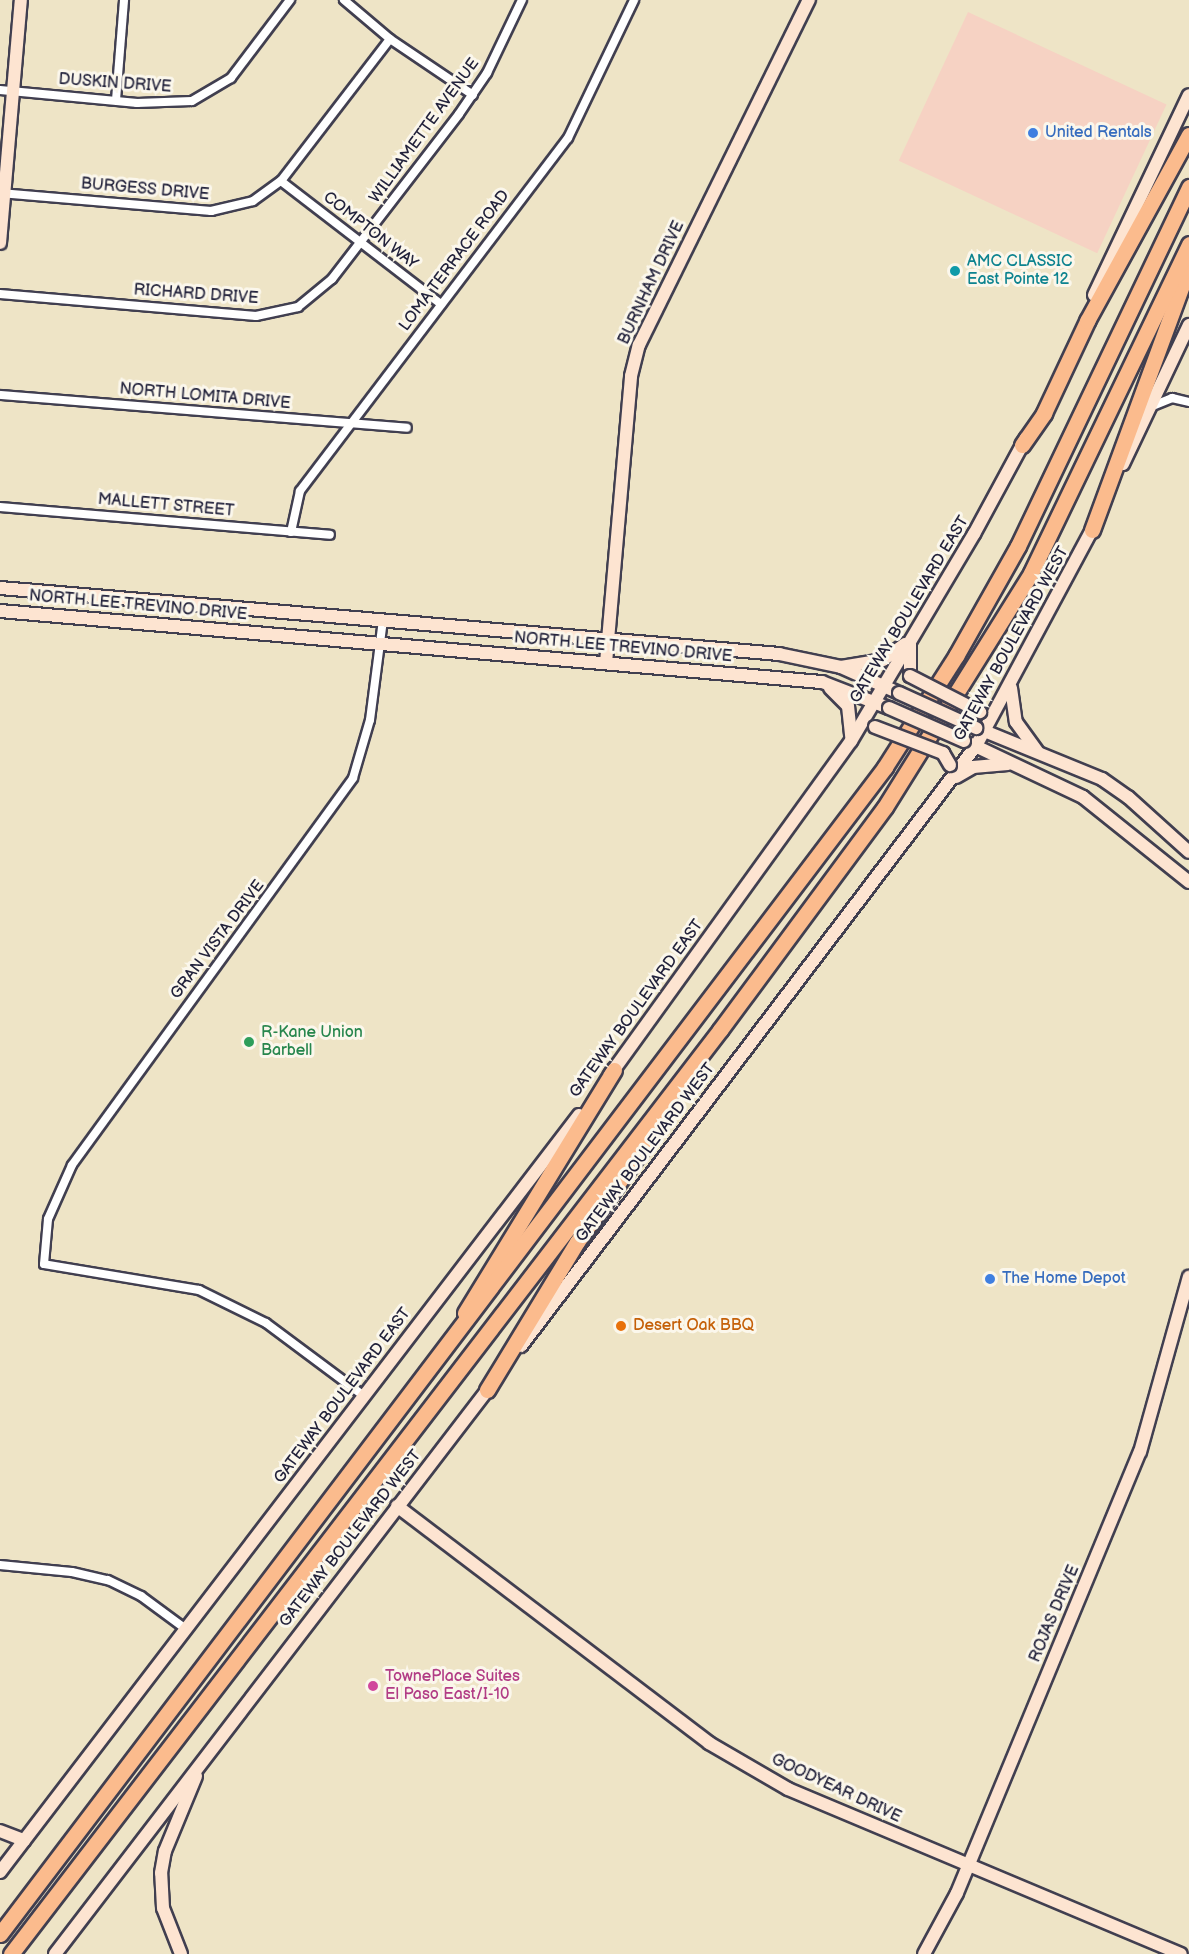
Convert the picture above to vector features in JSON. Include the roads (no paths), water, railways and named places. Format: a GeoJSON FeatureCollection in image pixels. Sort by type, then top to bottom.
{"type":"FeatureCollection","features":[{"type":"Feature","properties":{"kind":"highway"},"geometry":{"type":"LineString","coordinates":[[1022,445],[1044,413],[1087,321],[1189,135]]}},
{"type":"Feature","properties":{"kind":"highway"},"geometry":{"type":"LineString","coordinates":[[0,1934],[862,799],[949,666],[1056,471],[1189,187]]}},
{"type":"Feature","properties":{"kind":"highway"},"geometry":{"type":"LineString","coordinates":[[11,1954],[720,1030],[885,807],[1001,625],[1063,511],[1189,244]]}},
{"type":"Feature","properties":{"kind":"highway"},"geometry":{"type":"LineString","coordinates":[[1092,530],[1189,267]]}},
{"type":"Feature","properties":{"kind":"highway"},"geometry":{"type":"LineString","coordinates":[[488,1390],[577,1242],[679,1098],[720,1030]]}},
{"type":"Feature","properties":{"kind":"highway"},"geometry":{"type":"LineString","coordinates":[[451,1343],[488,1272],[565,1155],[614,1070]]}},
{"type":"Feature","properties":{"kind":"main road"},"geometry":{"type":"LineString","coordinates":[[0,243],[2,193],[14,92],[21,0]]}},
{"type":"Feature","properties":{"kind":"main road","name":"BURNHAM DRIVE"},"geometry":{"type":"LineString","coordinates":[[606,663],[631,376],[639,345],[809,0]]}},
{"type":"Feature","properties":{"kind":"main road","name":"GATEWAY BOULEVARD EAST"},"geometry":{"type":"LineString","coordinates":[[0,1872],[614,1070],[851,741],[1022,445],[1189,95]]}},
{"type":"Feature","properties":{"kind":"main road","name":"GATEWAY BOULEVARD WEST"},"geometry":{"type":"LineString","coordinates":[[55,1954],[488,1390],[951,780],[970,744],[1001,703],[1011,685],[1092,530],[1189,325]]}},
{"type":"Feature","properties":{"kind":"main road","name":"NORTH LEE TREVINO DRIVE"},"geometry":{"type":"LineString","coordinates":[[0,588],[778,654],[841,667],[980,730],[1039,753],[1117,788],[1189,852]]}},
{"type":"Feature","properties":{"kind":"main road","name":"NORTH LEE TREVINO DRIVE"},"geometry":{"type":"LineString","coordinates":[[0,611],[822,682],[875,702],[1029,770],[1098,808],[1189,882]]}},
{"type":"Feature","properties":{"kind":"main road"},"geometry":{"type":"LineString","coordinates":[[841,667],[883,660],[911,640]]}},
{"type":"Feature","properties":{"kind":"main road"},"geometry":{"type":"LineString","coordinates":[[911,640],[910,676],[980,712],[1001,703]]}},
{"type":"Feature","properties":{"kind":"main road"},"geometry":{"type":"LineString","coordinates":[[822,682],[849,706],[851,741],[874,727],[943,753],[950,765],[951,780],[973,767],[993,763],[1029,770]]}},
{"type":"Feature","properties":{"kind":"main road"},"geometry":{"type":"LineString","coordinates":[[1011,685],[1016,722],[1039,753]]}},
{"type":"Feature","properties":{"kind":"main road","name":"ROJAS DRIVE"},"geometry":{"type":"LineString","coordinates":[[924,1954],[949,1910],[968,1866],[1140,1452],[1189,1277]]}},
{"type":"Feature","properties":{"kind":"main road","name":"GOODYEAR DRIVE"},"geometry":{"type":"LineString","coordinates":[[397,1506],[709,1743],[788,1789],[1181,1954]]}},
{"type":"Feature","properties":{"kind":"main road"},"geometry":{"type":"LineString","coordinates":[[181,1954],[163,1908],[161,1873],[165,1851],[202,1761]]}},
{"type":"Feature","properties":{"kind":"main road"},"geometry":{"type":"LineString","coordinates":[[0,1831],[24,1840]]}},
{"type":"Feature","properties":{"kind":"street"},"geometry":{"type":"LineString","coordinates":[[116,100],[124,0]]}},
{"type":"Feature","properties":{"kind":"street","name":"DUSKIN DRIVE"},"geometry":{"type":"LineString","coordinates":[[0,90],[174,104],[208,95],[231,78],[290,0]]}},
{"type":"Feature","properties":{"kind":"street"},"geometry":{"type":"LineString","coordinates":[[344,0],[390,39],[473,95]]}},
{"type":"Feature","properties":{"kind":"street","name":"WILLIAMETTE AVENUE"},"geometry":{"type":"LineString","coordinates":[[361,243],[473,95],[522,0]]}},
{"type":"Feature","properties":{"kind":"street","name":"LOMA TERRACE ROAD"},"geometry":{"type":"LineString","coordinates":[[291,531],[300,491],[568,138],[634,0]]}},
{"type":"Feature","properties":{"kind":"street","name":"BURGESS DRIVE"},"geometry":{"type":"LineString","coordinates":[[2,193],[211,211],[253,201],[280,181],[390,39]]}},
{"type":"Feature","properties":{"kind":"street","name":"COMPTON WAY"},"geometry":{"type":"LineString","coordinates":[[280,181],[441,304]]}},
{"type":"Feature","properties":{"kind":"street","name":"RICHARD DRIVE"},"geometry":{"type":"LineString","coordinates":[[0,294],[268,315],[312,299],[361,243]]}},
{"type":"Feature","properties":{"kind":"street","name":"NORTH LOMITA DRIVE"},"geometry":{"type":"LineString","coordinates":[[0,395],[407,428]]}},
{"type":"Feature","properties":{"kind":"street"},"geometry":{"type":"LineString","coordinates":[[1150,407],[1172,398],[1189,402]]}},
{"type":"Feature","properties":{"kind":"street","name":"MALLETT STREET"},"geometry":{"type":"LineString","coordinates":[[0,507],[330,535]]}},
{"type":"Feature","properties":{"kind":"street","name":"GRAN VISTA DRIVE"},"geometry":{"type":"LineString","coordinates":[[364,1396],[266,1323],[200,1290],[44,1264],[50,1212],[72,1165],[353,778],[370,720],[378,643],[383,620]]}},
{"type":"Feature","properties":{"kind":"street"},"geometry":{"type":"LineString","coordinates":[[0,1566],[72,1572],[108,1580],[141,1596],[186,1629]]}},
{"type":"Feature","properties":{"kind":"place","name":"United Rentals"},"geometry":{"type":"Point","coordinates":[1033,133]}},
{"type":"Feature","properties":{"kind":"place","name":"AMC CLASSIC East Pointe 12"},"geometry":{"type":"Point","coordinates":[955,271]}},
{"type":"Feature","properties":{"kind":"place","name":"R-Kane Union Barbell"},"geometry":{"type":"Point","coordinates":[249,1042]}},
{"type":"Feature","properties":{"kind":"place","name":"The Home Depot"},"geometry":{"type":"Point","coordinates":[990,1279]}},
{"type":"Feature","properties":{"kind":"place","name":"Desert Oak BBQ"},"geometry":{"type":"Point","coordinates":[621,1326]}},
{"type":"Feature","properties":{"kind":"place","name":"TownePlace Suites El Paso East/I-10"},"geometry":{"type":"Point","coordinates":[373,1686]}}]}
